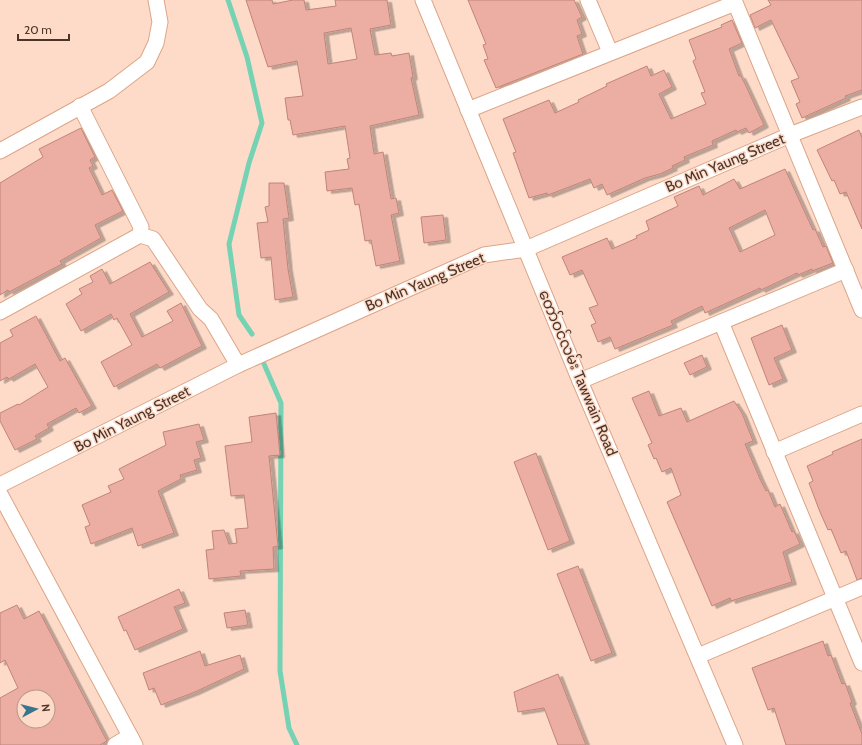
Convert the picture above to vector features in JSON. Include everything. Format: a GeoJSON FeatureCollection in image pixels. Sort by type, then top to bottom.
{"type":"FeatureCollection","features":[{"type":"Feature","properties":{"kind":"street"},"geometry":{"type":"LineString","coordinates":[[0,150],[109,90],[147,62],[156,43],[160,22],[156,0]]}},
{"type":"Feature","properties":{"kind":"street","name":"တော်ဝင်လမ်း Tawwain Road"},"geometry":{"type":"LineString","coordinates":[[423,0],[580,381],[735,745]]}},
{"type":"Feature","properties":{"kind":"street"},"geometry":{"type":"LineString","coordinates":[[588,0],[610,52]]}},
{"type":"Feature","properties":{"kind":"street"},"geometry":{"type":"LineString","coordinates":[[468,110],[734,1],[862,310]]}},
{"type":"Feature","properties":{"kind":"street"},"geometry":{"type":"LineString","coordinates":[[80,106],[140,227],[140,235]]}},
{"type":"Feature","properties":{"kind":"street","name":"Bo Min Yaung Street"},"geometry":{"type":"LineString","coordinates":[[0,485],[238,365],[484,255],[526,249],[790,135],[862,107]]}},
{"type":"Feature","properties":{"kind":"street"},"geometry":{"type":"LineString","coordinates":[[0,312],[140,235],[153,239],[200,309],[211,318],[238,365]]}},
{"type":"Feature","properties":{"kind":"street"},"geometry":{"type":"LineString","coordinates":[[580,381],[846,270]]}},
{"type":"Feature","properties":{"kind":"street"},"geometry":{"type":"LineString","coordinates":[[721,322],[862,663]]}},
{"type":"Feature","properties":{"kind":"street"},"geometry":{"type":"LineString","coordinates":[[774,452],[862,414]]}},
{"type":"Feature","properties":{"kind":"street"},"geometry":{"type":"LineString","coordinates":[[0,494],[132,741],[115,745]]}},
{"type":"Feature","properties":{"kind":"street"},"geometry":{"type":"LineString","coordinates":[[698,656],[862,587]]}},
{"type":"Feature","properties":{"kind":"building"},"geometry":{"type":"Polygon","coordinates":[[[246,0],[272,0],[273,4],[293,0],[304,0],[306,10],[336,6],[335,0],[387,0],[391,25],[370,29],[375,55],[391,53],[392,56],[409,53],[413,77],[411,78],[419,115],[370,126],[374,154],[383,152],[391,199],[396,198],[399,213],[391,215],[400,261],[376,266],[371,240],[365,241],[359,204],[355,205],[352,188],[327,191],[325,172],[349,169],[347,159],[350,158],[345,126],[293,135],[290,120],[288,120],[285,98],[303,96],[297,61],[268,67],[246,0]],[[351,28],[324,33],[328,64],[357,59],[351,28]]]}},
{"type":"Feature","properties":{"kind":"building"},"geometry":{"type":"Polygon","coordinates":[[[468,0],[574,0],[582,17],[577,20],[582,34],[577,36],[583,54],[496,88],[484,60],[488,59],[483,45],[486,44],[468,0]]]}},
{"type":"Feature","properties":{"kind":"building"},"geometry":{"type":"Polygon","coordinates":[[[768,0],[862,0],[862,90],[845,96],[846,98],[802,118],[796,104],[800,102],[791,81],[799,78],[771,20],[755,28],[750,15],[771,5],[768,0]]]}},
{"type":"Feature","properties":{"kind":"building"},"geometry":{"type":"Polygon","coordinates":[[[732,20],[742,43],[729,49],[739,76],[741,76],[764,125],[749,133],[746,128],[737,132],[736,130],[712,141],[713,145],[684,157],[685,160],[672,166],[673,168],[660,174],[645,178],[607,195],[602,184],[594,188],[590,179],[548,195],[547,193],[529,198],[513,153],[516,152],[503,119],[549,100],[555,113],[579,102],[578,100],[607,86],[606,84],[647,66],[651,76],[664,70],[672,87],[659,94],[671,119],[706,104],[701,93],[705,92],[693,61],[696,59],[689,40],[722,27],[721,25],[732,20]]]}},
{"type":"Feature","properties":{"kind":"building"},"geometry":{"type":"Polygon","coordinates":[[[81,128],[95,157],[90,160],[93,166],[89,168],[102,195],[112,190],[123,211],[95,225],[101,238],[60,261],[62,264],[9,292],[8,290],[0,295],[0,183],[43,157],[39,149],[81,128]]]}},
{"type":"Feature","properties":{"kind":"building"},"geometry":{"type":"Polygon","coordinates":[[[859,130],[862,138],[862,229],[846,192],[840,194],[817,150],[859,130]]]}},
{"type":"Feature","properties":{"kind":"building"},"geometry":{"type":"Polygon","coordinates":[[[785,169],[813,230],[815,229],[823,247],[826,246],[833,263],[798,275],[797,273],[761,290],[760,288],[705,313],[702,306],[671,321],[673,325],[615,349],[610,337],[598,342],[591,325],[596,323],[589,308],[598,305],[582,270],[570,275],[562,257],[607,238],[612,249],[637,238],[636,236],[649,230],[646,221],[678,206],[674,197],[699,186],[703,195],[734,179],[740,189],[785,169]],[[765,210],[729,228],[740,252],[775,235],[765,210]]]}},
{"type":"Feature","properties":{"kind":"building"},"geometry":{"type":"Polygon","coordinates":[[[269,183],[284,183],[289,218],[283,219],[288,269],[293,297],[275,300],[271,257],[261,258],[257,223],[268,222],[265,207],[269,206],[269,183]]]}},
{"type":"Feature","properties":{"kind":"building"},"geometry":{"type":"Polygon","coordinates":[[[443,215],[446,240],[424,243],[421,217],[443,215]]]}},
{"type":"Feature","properties":{"kind":"building"},"geometry":{"type":"Polygon","coordinates":[[[150,262],[169,292],[130,314],[142,337],[173,321],[167,311],[181,303],[202,346],[160,368],[157,364],[114,387],[101,362],[132,345],[117,318],[114,320],[111,314],[81,331],[66,304],[82,294],[79,289],[93,282],[90,276],[102,269],[110,284],[150,262]]]}},
{"type":"Feature","properties":{"kind":"building"},"geometry":{"type":"Polygon","coordinates":[[[36,316],[60,361],[65,358],[92,406],[79,413],[76,408],[47,424],[49,428],[35,436],[37,439],[15,450],[0,421],[0,413],[18,404],[19,405],[48,387],[35,364],[9,379],[7,377],[0,381],[0,343],[13,336],[10,330],[36,316]]]}},
{"type":"Feature","properties":{"kind":"building"},"geometry":{"type":"Polygon","coordinates":[[[782,325],[792,350],[774,358],[783,379],[769,385],[751,338],[782,325]]]}},
{"type":"Feature","properties":{"kind":"building"},"geometry":{"type":"Polygon","coordinates":[[[702,355],[707,367],[690,375],[684,363],[702,355]]]}},
{"type":"Feature","properties":{"kind":"building"},"geometry":{"type":"Polygon","coordinates":[[[649,391],[659,416],[681,408],[687,422],[734,401],[742,413],[753,441],[745,444],[760,479],[766,491],[768,490],[775,507],[780,504],[792,532],[794,531],[800,544],[783,552],[792,582],[731,601],[730,598],[712,606],[667,502],[681,495],[671,468],[662,472],[656,458],[654,459],[648,445],[652,443],[632,398],[649,391]]]}},
{"type":"Feature","properties":{"kind":"building"},"geometry":{"type":"Polygon","coordinates":[[[276,413],[280,455],[269,456],[278,546],[273,547],[274,569],[240,571],[241,576],[209,579],[206,550],[214,549],[212,531],[224,530],[229,544],[237,543],[235,529],[248,528],[244,495],[231,496],[225,446],[252,442],[249,417],[276,413]]]}},
{"type":"Feature","properties":{"kind":"building"},"geometry":{"type":"Polygon","coordinates":[[[199,424],[204,440],[196,442],[201,458],[194,460],[197,470],[180,475],[181,479],[158,491],[174,533],[138,546],[132,528],[91,544],[85,527],[90,525],[82,505],[111,492],[108,486],[124,479],[119,469],[166,445],[163,432],[199,424]]]}},
{"type":"Feature","properties":{"kind":"building"},"geometry":{"type":"Polygon","coordinates":[[[862,439],[862,578],[857,580],[846,551],[841,553],[831,529],[828,530],[820,512],[809,483],[813,481],[807,466],[833,454],[832,452],[862,439]]]}},
{"type":"Feature","properties":{"kind":"building"},"geometry":{"type":"Polygon","coordinates":[[[536,453],[570,541],[548,550],[514,462],[536,453]]]}},
{"type":"Feature","properties":{"kind":"building"},"geometry":{"type":"Polygon","coordinates":[[[578,566],[612,653],[591,661],[557,574],[578,566]]]}},
{"type":"Feature","properties":{"kind":"building"},"geometry":{"type":"Polygon","coordinates":[[[179,589],[185,603],[174,607],[183,629],[135,650],[118,617],[179,589]]]}},
{"type":"Feature","properties":{"kind":"building"},"geometry":{"type":"Polygon","coordinates":[[[17,605],[24,619],[39,611],[107,741],[100,745],[0,745],[0,698],[16,689],[16,729],[56,729],[56,689],[16,689],[18,688],[5,660],[0,663],[0,613],[17,605]]]}},
{"type":"Feature","properties":{"kind":"building"},"geometry":{"type":"Polygon","coordinates":[[[245,610],[248,625],[227,628],[224,613],[245,610]]]}},
{"type":"Feature","properties":{"kind":"building"},"geometry":{"type":"Polygon","coordinates":[[[823,641],[828,656],[831,655],[842,684],[845,683],[852,702],[850,703],[862,734],[862,745],[786,745],[774,708],[768,710],[752,668],[823,641]]]}},
{"type":"Feature","properties":{"kind":"building"},"geometry":{"type":"Polygon","coordinates":[[[200,651],[205,666],[240,655],[244,669],[195,692],[161,705],[154,688],[149,690],[143,673],[200,651]]]}},
{"type":"Feature","properties":{"kind":"building"},"geometry":{"type":"Polygon","coordinates":[[[558,674],[586,745],[558,745],[544,708],[518,712],[514,692],[558,674]]]}},
{"type":"Feature","properties":{"kind":"waterway"},"geometry":{"type":"LineString","coordinates":[[228,0],[247,57],[262,123],[249,163],[229,244],[239,315],[252,334]]}},
{"type":"Feature","properties":{"kind":"waterway"},"geometry":{"type":"LineString","coordinates":[[264,364],[281,403],[280,671],[289,728],[297,745]]}}]}
